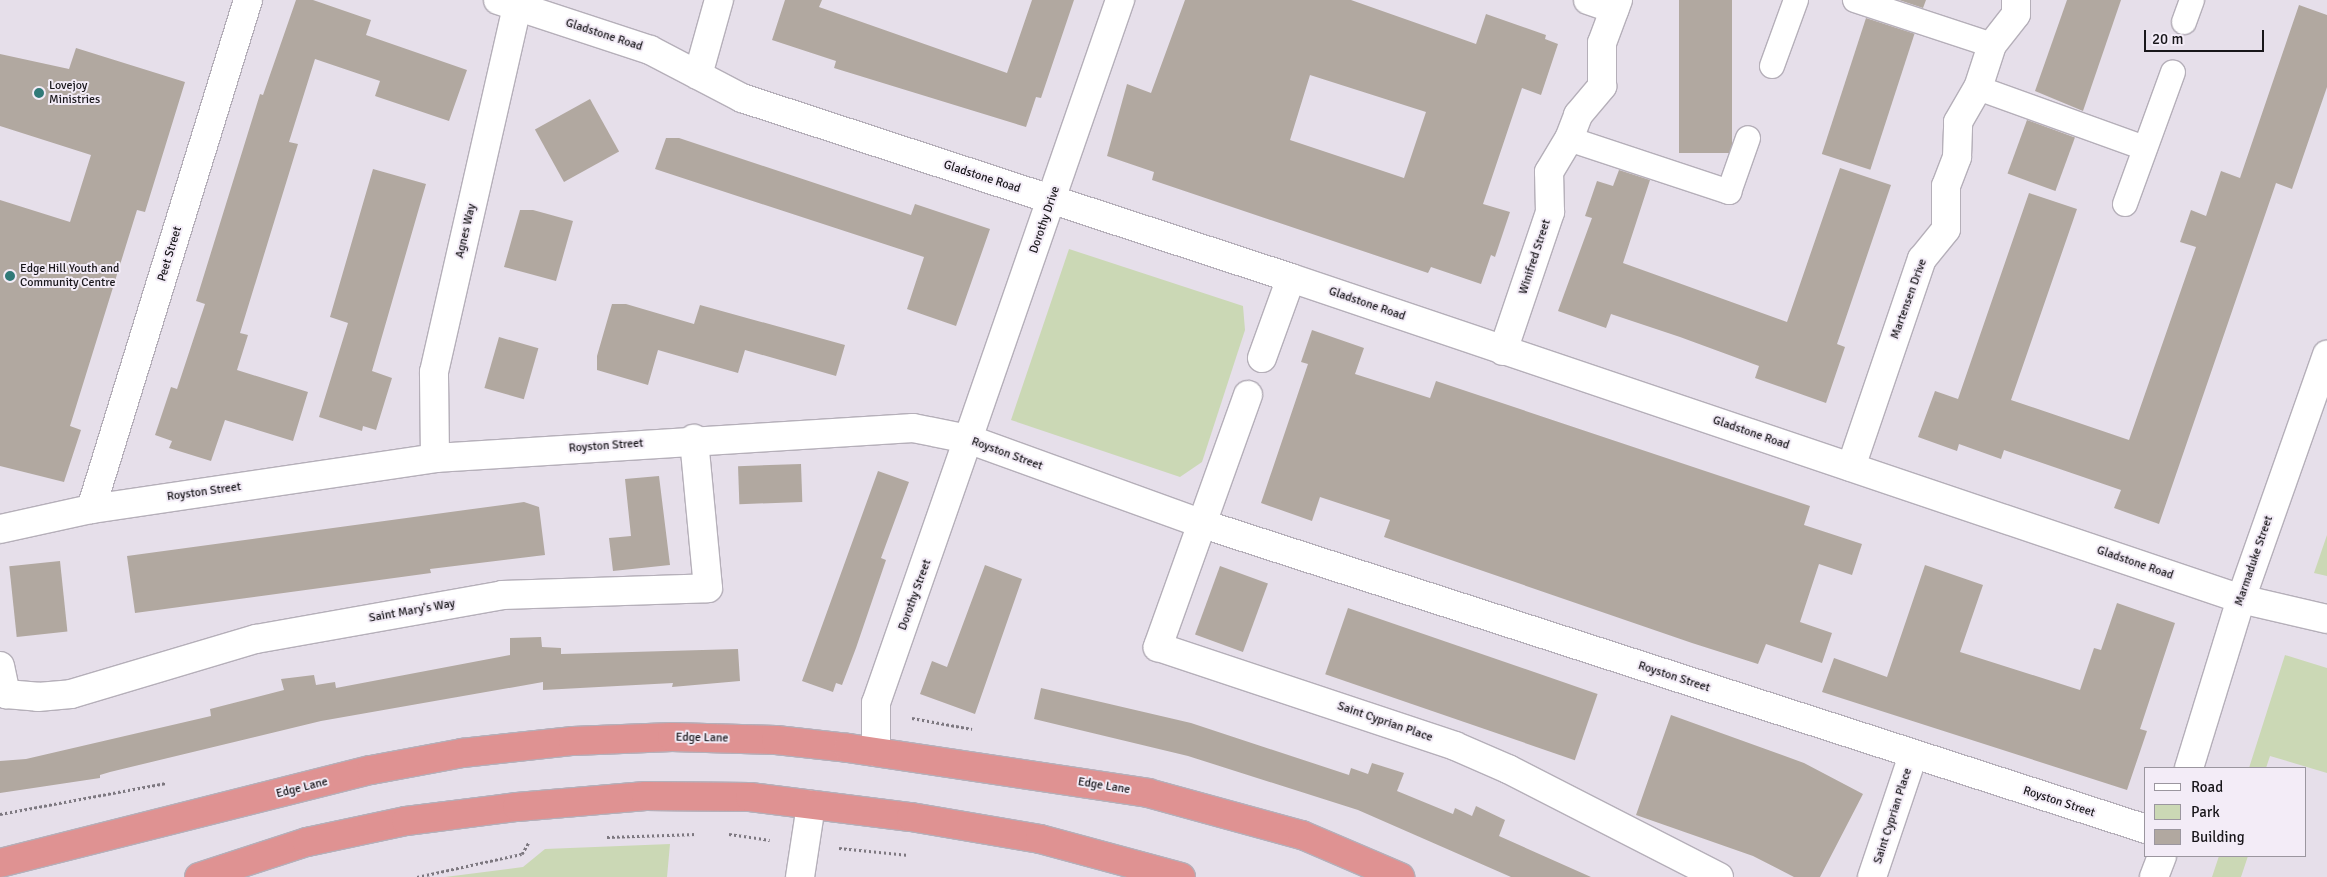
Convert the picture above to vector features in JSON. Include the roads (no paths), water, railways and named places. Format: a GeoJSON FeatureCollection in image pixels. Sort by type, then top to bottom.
{"type":"FeatureCollection","features":[{"type":"Feature","properties":{"kind":"highway","name":"Edge Lane"},"geometry":{"type":"LineString","coordinates":[[0,862],[371,770],[462,754],[573,741],[672,737],[776,740],[876,752],[1148,793],[1302,835],[1400,877]]}},
{"type":"Feature","properties":{"kind":"highway"},"geometry":{"type":"LineString","coordinates":[[199,877],[307,842],[406,821],[517,807],[646,796],[750,797],[911,817],[1040,839],[1145,872],[1180,877]]}},
{"type":"Feature","properties":{"kind":"street","name":"Peet Street"},"geometry":{"type":"LineString","coordinates":[[91,509],[248,0]]}},
{"type":"Feature","properties":{"kind":"street"},"geometry":{"type":"LineString","coordinates":[[698,75],[719,0]]}},
{"type":"Feature","properties":{"kind":"street","name":"Dorothy Drive"},"geometry":{"type":"LineString","coordinates":[[968,439],[1120,0]]}},
{"type":"Feature","properties":{"kind":"street"},"geometry":{"type":"LineString","coordinates":[[1588,0],[1616,4]]}},
{"type":"Feature","properties":{"kind":"street","name":"Martensen Drive"},"geometry":{"type":"LineString","coordinates":[[1851,466],[1922,259],[1946,229],[1946,186],[1956,157],[1958,122],[1978,88],[1992,46],[2016,14],[2016,0]]}},
{"type":"Feature","properties":{"kind":"street","name":"Gladstone Road"},"geometry":{"type":"LineString","coordinates":[[508,3],[650,50],[742,98],[1291,278],[2241,599],[2327,619]]}},
{"type":"Feature","properties":{"kind":"street","name":"Agnes Way"},"geometry":{"type":"LineString","coordinates":[[435,458],[434,372],[508,3]]}},
{"type":"Feature","properties":{"kind":"street","name":"Winifred Street"},"geometry":{"type":"LineString","coordinates":[[1504,351],[1550,212],[1549,172],[1570,139],[1578,115],[1602,86],[1602,43],[1616,4]]}},
{"type":"Feature","properties":{"kind":"street"},"geometry":{"type":"LineString","coordinates":[[1262,358],[1291,278]]}},
{"type":"Feature","properties":{"kind":"street","name":"Marmaduke Street"},"geometry":{"type":"LineString","coordinates":[[2189,767],[2241,599],[2327,356]]}},
{"type":"Feature","properties":{"kind":"street"},"geometry":{"type":"LineString","coordinates":[[1203,524],[1248,395]]}},
{"type":"Feature","properties":{"kind":"street","name":"Royston Street"},"geometry":{"type":"LineString","coordinates":[[0,529],[91,509],[435,458],[694,439],[913,428],[968,439],[1203,524],[2144,828]]}},
{"type":"Feature","properties":{"kind":"street","name":"Saint Mary's Way"},"geometry":{"type":"LineString","coordinates":[[0,666],[6,694],[38,698],[71,694],[256,639],[502,595],[708,588],[694,439]]}},
{"type":"Feature","properties":{"kind":"street","name":"Dorothy Street"},"geometry":{"type":"LineString","coordinates":[[876,752],[876,704],[968,439]]}},
{"type":"Feature","properties":{"kind":"street","name":"Saint Cyprian Place"},"geometry":{"type":"LineString","coordinates":[[1203,524],[1158,647],[1455,746],[1508,769],[1719,877]]}},
{"type":"Feature","properties":{"kind":"street","name":"Saint Cyprian Place"},"geometry":{"type":"LineString","coordinates":[[1872,877],[1913,755]]}},
{"type":"Feature","properties":{"kind":"street"},"geometry":{"type":"LineString","coordinates":[[800,877],[812,805]]}},
{"type":"Feature","properties":{"kind":"street"},"geometry":{"type":"LineString","coordinates":[[2154,877],[2162,857]]}},
{"type":"Feature","properties":{"kind":"lane"},"geometry":{"type":"LineString","coordinates":[[1772,66],[1796,0]]}},
{"type":"Feature","properties":{"kind":"lane"},"geometry":{"type":"LineString","coordinates":[[1855,0],[1992,46]]}},
{"type":"Feature","properties":{"kind":"lane"},"geometry":{"type":"LineString","coordinates":[[2184,22],[2192,0]]}},
{"type":"Feature","properties":{"kind":"lane"},"geometry":{"type":"LineString","coordinates":[[2125,204],[2172,72]]}},
{"type":"Feature","properties":{"kind":"lane"},"geometry":{"type":"LineString","coordinates":[[1978,88],[2145,148]]}},
{"type":"Feature","properties":{"kind":"lane"},"geometry":{"type":"LineString","coordinates":[[1570,139],[1729,192],[1748,138]]}},
{"type":"Feature","properties":{"kind":"place","name":"Lovejoy Ministries"},"geometry":{"type":"Point","coordinates":[39,93]}},
{"type":"Feature","properties":{"kind":"place","name":"Edge Hill Youth and Community Centre"},"geometry":{"type":"Point","coordinates":[10,276]}}]}
